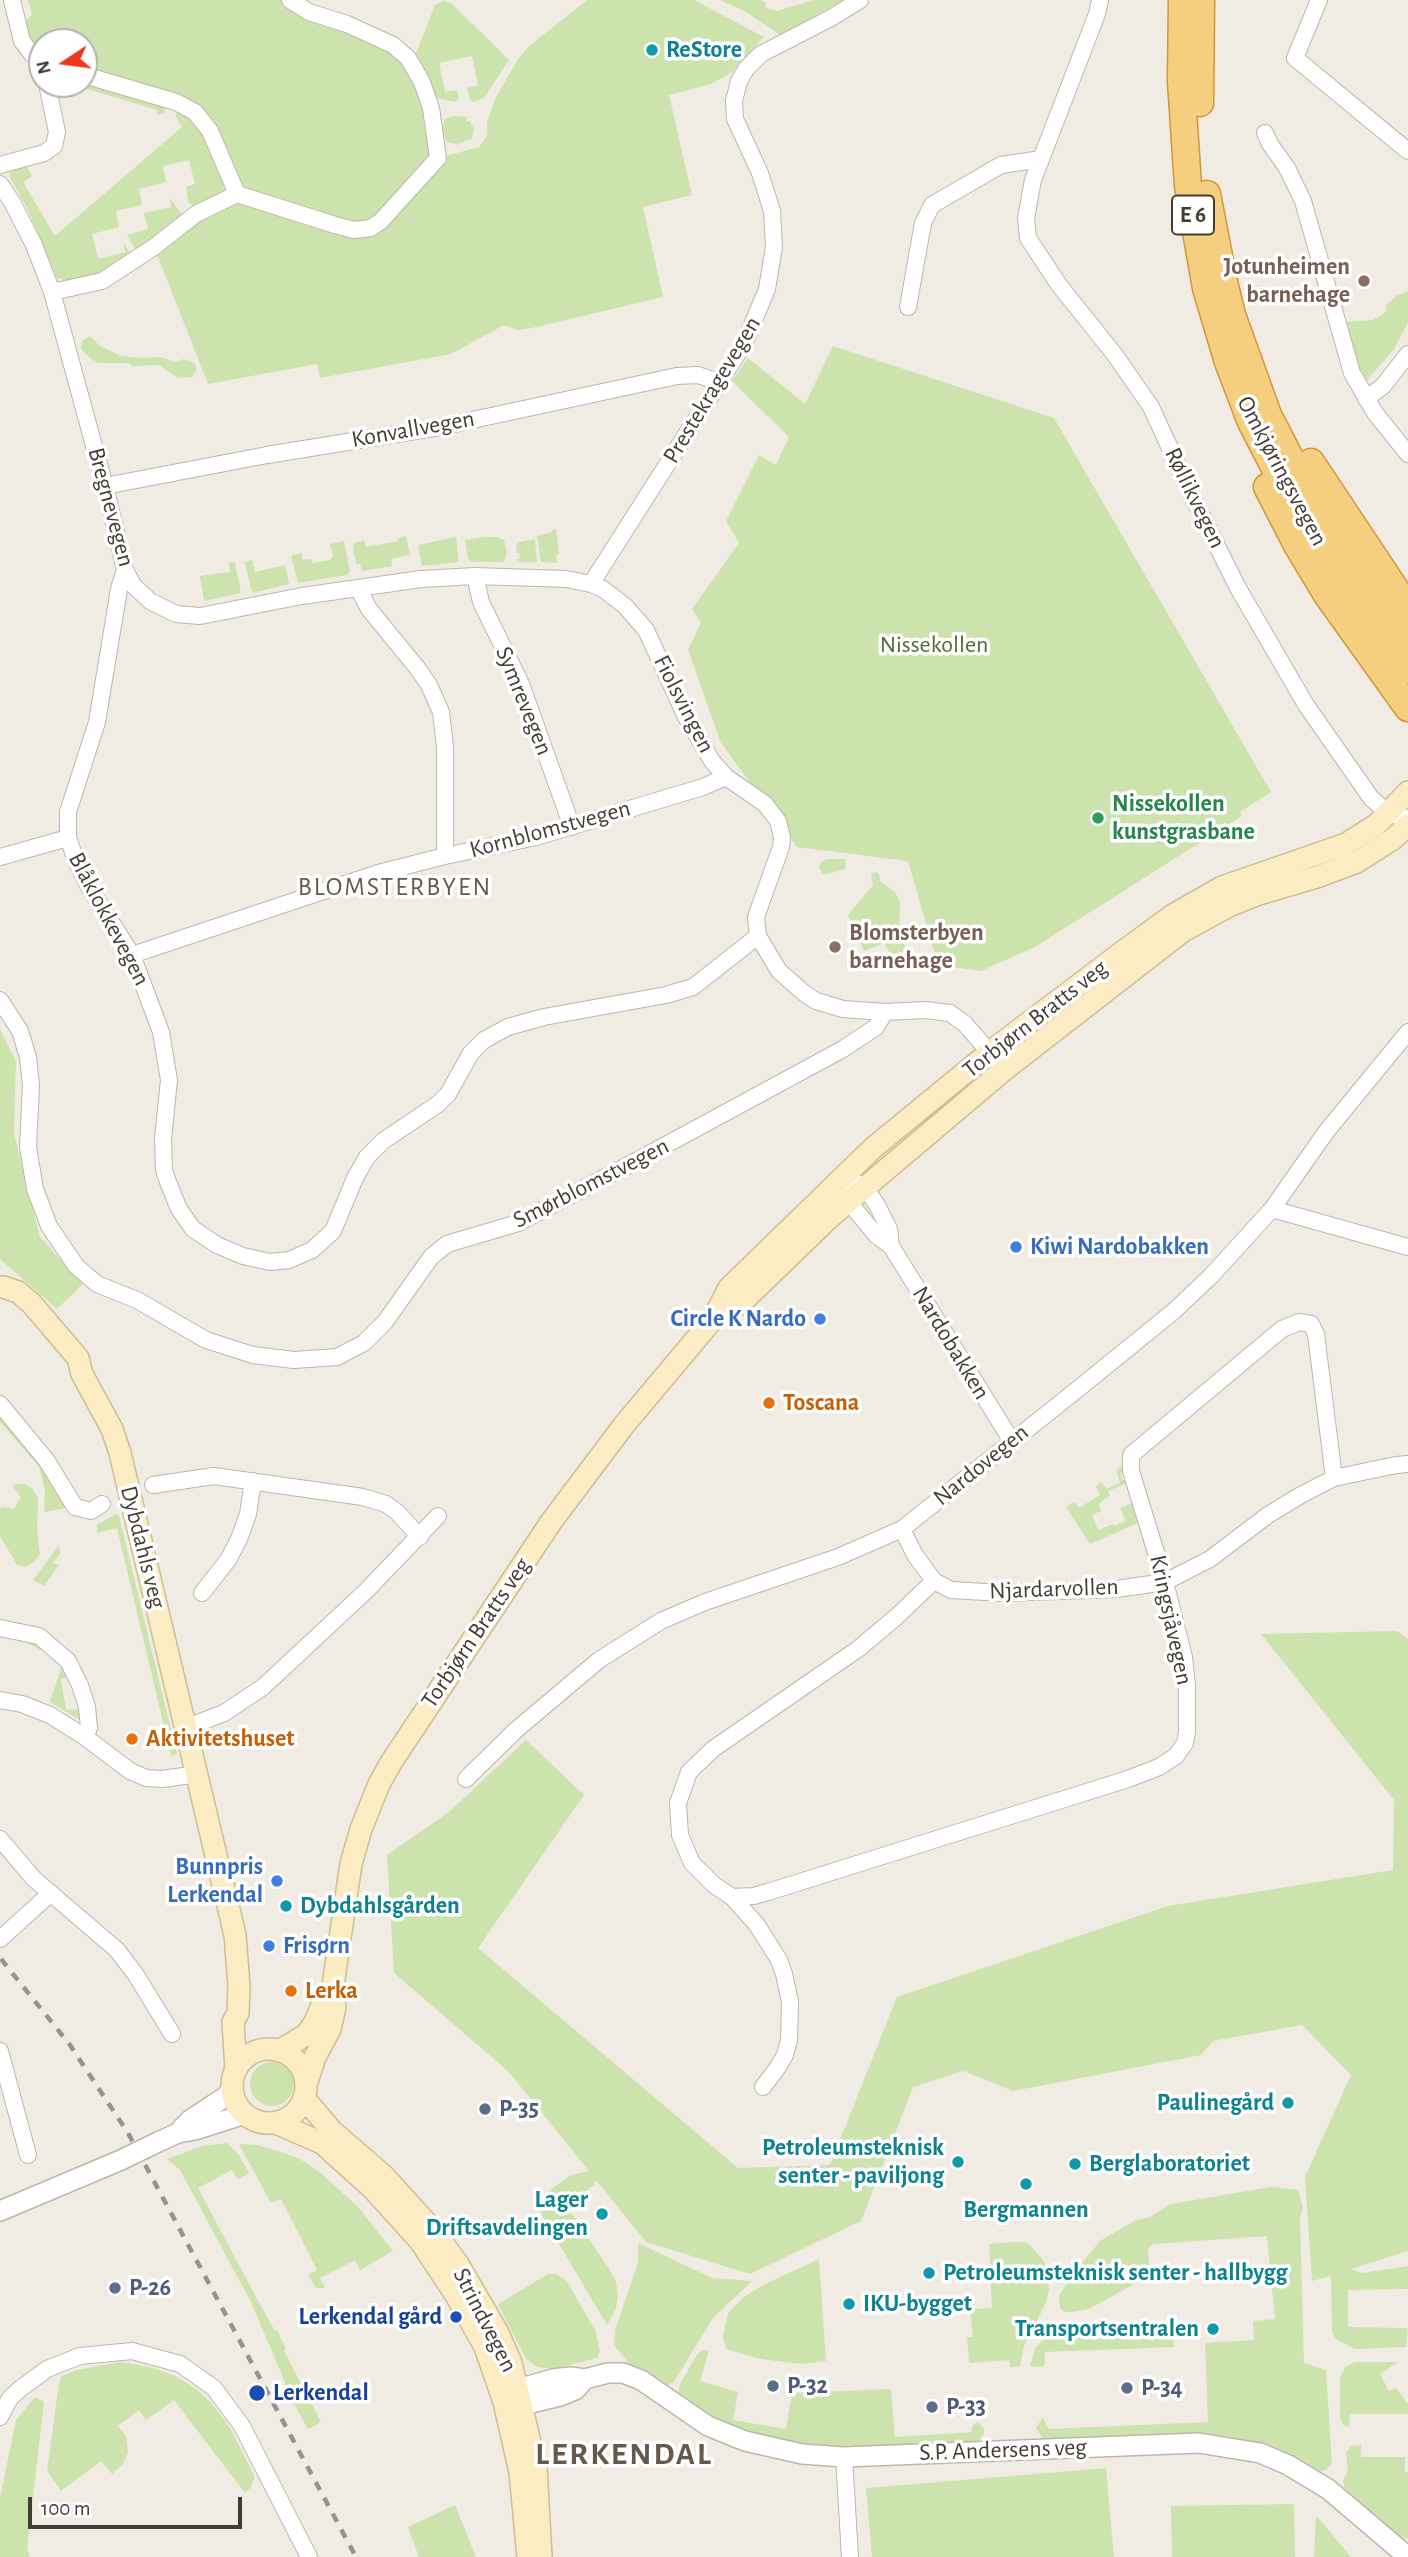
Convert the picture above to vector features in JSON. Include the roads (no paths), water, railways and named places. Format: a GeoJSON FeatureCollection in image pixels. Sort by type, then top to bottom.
{"type":"FeatureCollection","features":[{"type":"Feature","properties":{"kind":"highway","name":"Omkjøringsvegen"},"geometry":{"type":"LineString","coordinates":[[1182,0],[1183,121],[1188,186],[1196,237],[1220,338],[1260,419],[1284,486],[1348,589],[1408,671]]}},
{"type":"Feature","properties":{"kind":"highway","name":"Omkjøringsvegen"},"geometry":{"type":"LineString","coordinates":[[1201,0],[1199,81],[1205,183],[1230,304],[1256,384],[1260,419],[1364,578],[1408,639]]}},
{"type":"Feature","properties":{"kind":"highway"},"geometry":{"type":"LineString","coordinates":[[1260,419],[1289,427],[1408,608]]}},
{"type":"Feature","properties":{"kind":"highway","name":"E 6"},"geometry":{"type":"LineString","coordinates":[[1260,419],[1250,446],[1273,500],[1327,595],[1408,708]]}},
{"type":"Feature","properties":{"kind":"main road","name":"Torbjørn Bratts veg"},"geometry":{"type":"LineString","coordinates":[[305,2092],[316,2057],[330,2029],[335,2007],[332,1992],[354,1853],[370,1805],[392,1760],[551,1522],[624,1425],[713,1319],[729,1288],[873,1148],[990,1052],[1182,909],[1222,887],[1252,875],[1346,844],[1398,816],[1408,792]]}},
{"type":"Feature","properties":{"kind":"main road","name":"Torbjørn Bratts veg"},"geometry":{"type":"LineString","coordinates":[[713,1319],[741,1303],[857,1194],[1004,1070],[1184,931],[1231,905],[1357,862],[1393,839],[1408,825]]}},
{"type":"Feature","properties":{"kind":"main road","name":"Dybdahls veg"},"geometry":{"type":"LineString","coordinates":[[2,1285],[12,1301],[69,1365],[82,1374],[112,1429],[120,1453],[235,1934],[239,1986],[238,2012],[233,2022],[234,2079]]}},
{"type":"Feature","properties":{"kind":"main road","name":"Torbjørn Bratts veg"},"geometry":{"type":"LineString","coordinates":[[279,2051],[307,2034],[324,2000],[332,1992]]}},
{"type":"Feature","properties":{"kind":"main road","name":"Dybdahls veg"},"geometry":{"type":"LineString","coordinates":[[238,2012],[257,2052]]}},
{"type":"Feature","properties":{"kind":"main road"},"geometry":{"type":"LineString","coordinates":[[279,2051],[298,2062],[304,2073],[305,2092],[294,2113],[276,2123],[265,2123],[245,2113],[238,2105],[234,2079],[248,2056],[257,2052],[279,2051]]}},
{"type":"Feature","properties":{"kind":"main road","name":"Strindvegen"},"geometry":{"type":"LineString","coordinates":[[305,2092],[332,2131],[384,2176],[446,2246],[498,2333],[511,2363],[541,2557]]}},
{"type":"Feature","properties":{"kind":"main road","name":"Strindvegen"},"geometry":{"type":"LineString","coordinates":[[276,2123],[322,2143],[372,2188],[420,2241],[457,2297],[515,2398]]}},
{"type":"Feature","properties":{"kind":"main road","name":"Strindvegen"},"geometry":{"type":"LineString","coordinates":[[528,2469],[528,2557]]}},
{"type":"Feature","properties":{"kind":"street"},"geometry":{"type":"LineString","coordinates":[[12,0],[22,41],[28,49]]}},
{"type":"Feature","properties":{"kind":"street"},"geometry":{"type":"LineString","coordinates":[[52,292],[102,281],[154,247],[196,214],[237,194],[354,230],[371,228],[382,221],[438,158],[431,108],[422,82],[408,58],[393,45],[373,35],[309,12],[290,0]]}},
{"type":"Feature","properties":{"kind":"street","name":"Prestekragevegen"},"geometry":{"type":"LineString","coordinates":[[591,584],[745,342],[763,304],[774,247],[774,226],[768,195],[735,119],[736,91],[746,69],[761,54],[860,0]]}},
{"type":"Feature","properties":{"kind":"street","name":"Røllikvegen"},"geometry":{"type":"LineString","coordinates":[[1100,0],[1033,180],[1026,218],[1028,238],[1059,285],[1115,355],[1151,407],[1238,588],[1306,705],[1371,798],[1398,816]]}},
{"type":"Feature","properties":{"kind":"street"},"geometry":{"type":"LineString","coordinates":[[1319,0],[1295,58],[1408,151]]}},
{"type":"Feature","properties":{"kind":"street"},"geometry":{"type":"LineString","coordinates":[[98,79],[176,102],[195,112],[210,131],[237,194]]}},
{"type":"Feature","properties":{"kind":"street"},"geometry":{"type":"LineString","coordinates":[[0,165],[44,153],[54,146],[57,132],[50,98]]}},
{"type":"Feature","properties":{"kind":"street"},"geometry":{"type":"LineString","coordinates":[[1265,133],[1303,201],[1348,361],[1366,399],[1408,454]]}},
{"type":"Feature","properties":{"kind":"street"},"geometry":{"type":"LineString","coordinates":[[908,307],[923,223],[932,205],[1001,165],[1041,159]]}},
{"type":"Feature","properties":{"kind":"street","name":"Bregnevegen"},"geometry":{"type":"LineString","coordinates":[[0,184],[6,206],[34,245],[52,292],[125,570],[133,585],[150,601],[167,611],[187,616],[216,614],[280,599],[421,579],[475,576],[566,579],[591,584]]}},
{"type":"Feature","properties":{"kind":"street"},"geometry":{"type":"LineString","coordinates":[[1366,399],[1383,386],[1408,354]]}},
{"type":"Feature","properties":{"kind":"street","name":"Konvallvegen"},"geometry":{"type":"LineString","coordinates":[[105,486],[267,455],[440,427],[677,376],[698,375],[719,382]]}},
{"type":"Feature","properties":{"kind":"street","name":"Blåklokkevegen"},"geometry":{"type":"LineString","coordinates":[[125,570],[97,722],[68,812],[68,838],[89,887],[132,955],[155,1013],[169,1080],[164,1170],[174,1198],[193,1228],[217,1245],[243,1256],[279,1261],[312,1251],[328,1237],[337,1223],[355,1178],[367,1157],[383,1141],[438,1104],[448,1094],[471,1053],[484,1040],[508,1027],[544,1017],[666,995],[693,987],[758,936]]}},
{"type":"Feature","properties":{"kind":"street","name":"Symrevegen"},"geometry":{"type":"LineString","coordinates":[[475,576],[481,602],[521,684],[572,827]]}},
{"type":"Feature","properties":{"kind":"street","name":"Fiolsvingen"},"geometry":{"type":"LineString","coordinates":[[591,584],[614,596],[646,630],[699,741],[726,777],[776,815],[782,837],[756,917],[758,936]]}},
{"type":"Feature","properties":{"kind":"street"},"geometry":{"type":"LineString","coordinates":[[358,588],[369,609],[429,685],[441,712],[446,747],[445,856]]}},
{"type":"Feature","properties":{"kind":"street","name":"Kornblomstvegen"},"geometry":{"type":"LineString","coordinates":[[132,955],[378,873],[572,827],[703,788],[726,777]]}},
{"type":"Feature","properties":{"kind":"street"},"geometry":{"type":"LineString","coordinates":[[0,858],[68,838]]}},
{"type":"Feature","properties":{"kind":"street"},"geometry":{"type":"LineString","coordinates":[[758,936],[779,971],[817,1001],[843,1009],[950,1013],[965,1024],[1004,1070]]}},
{"type":"Feature","properties":{"kind":"street","name":"Smørblomstvegen"},"geometry":{"type":"LineString","coordinates":[[0,1000],[20,1031],[28,1057],[31,1086],[28,1147],[35,1189],[49,1226],[76,1266],[97,1284],[137,1300],[206,1340],[253,1355],[294,1360],[337,1357],[364,1343],[381,1328],[431,1257],[447,1244],[518,1223],[627,1166],[843,1049],[876,1027],[885,1012]]}},
{"type":"Feature","properties":{"kind":"street","name":"Nardovegen"},"geometry":{"type":"LineString","coordinates":[[466,1779],[516,1730],[599,1660],[661,1621],[705,1602],[838,1557],[902,1529],[1174,1311],[1211,1276],[1272,1209],[1326,1132],[1408,1032]]}},
{"type":"Feature","properties":{"kind":"street","name":"Nardobakken"},"geometry":{"type":"LineString","coordinates":[[844,1175],[857,1194],[876,1235],[891,1246],[1011,1440]]}},
{"type":"Feature","properties":{"kind":"street"},"geometry":{"type":"LineString","coordinates":[[1272,1209],[1408,1247]]}},
{"type":"Feature","properties":{"kind":"street","name":"Kringsjåvegen"},"geometry":{"type":"LineString","coordinates":[[732,1897],[768,1892],[1128,1779],[1170,1761],[1181,1750],[1188,1732],[1184,1657],[1165,1582],[1131,1471],[1131,1455],[1282,1329],[1299,1322],[1311,1324],[1316,1334],[1334,1478]]}},
{"type":"Feature","properties":{"kind":"street"},"geometry":{"type":"LineString","coordinates":[[0,1404],[47,1461],[75,1507],[91,1511],[102,1504]]}},
{"type":"Feature","properties":{"kind":"street","name":"Njardarvollen"},"geometry":{"type":"LineString","coordinates":[[934,1581],[951,1590],[1003,1593],[1116,1589],[1165,1582],[1210,1559],[1268,1515],[1334,1478],[1408,1464]]}},
{"type":"Feature","properties":{"kind":"street","name":"Dybdahls veg"},"geometry":{"type":"LineString","coordinates":[[153,1485],[214,1476],[377,1500],[397,1513],[420,1537]]}},
{"type":"Feature","properties":{"kind":"street","name":"Dybdahls veg"},"geometry":{"type":"LineString","coordinates":[[202,1593],[228,1560],[239,1539],[248,1514],[253,1481]]}},
{"type":"Feature","properties":{"kind":"street"},"geometry":{"type":"LineString","coordinates":[[187,1727],[225,1713],[263,1687],[420,1537],[438,1516]]}},
{"type":"Feature","properties":{"kind":"street"},"geometry":{"type":"LineString","coordinates":[[762,2087],[778,2067],[789,2040],[791,2013],[788,1989],[779,1960],[766,1938],[732,1897],[714,1885],[692,1863],[680,1835],[678,1803],[689,1772],[713,1749],[858,1649],[934,1581],[915,1555],[902,1529]]}},
{"type":"Feature","properties":{"kind":"street"},"geometry":{"type":"LineString","coordinates":[[0,1628],[39,1636],[68,1661],[88,1707],[89,1728],[85,1737]]}},
{"type":"Feature","properties":{"kind":"street"},"geometry":{"type":"LineString","coordinates":[[0,1700],[36,1708],[85,1737],[130,1771],[146,1778],[162,1779],[198,1774]]}},
{"type":"Feature","properties":{"kind":"street"},"geometry":{"type":"LineString","coordinates":[[0,1839],[34,1879],[117,1950],[136,1975],[172,2034]]}},
{"type":"Feature","properties":{"kind":"street"},"geometry":{"type":"LineString","coordinates":[[0,1939],[51,1893]]}},
{"type":"Feature","properties":{"kind":"street"},"geometry":{"type":"LineString","coordinates":[[0,2051],[29,2155]]}},
{"type":"Feature","properties":{"kind":"street"},"geometry":{"type":"LineString","coordinates":[[178,2133],[190,2120],[225,2097],[234,2079]]}},
{"type":"Feature","properties":{"kind":"street"},"geometry":{"type":"LineString","coordinates":[[0,2211],[178,2133],[245,2113]]}},
{"type":"Feature","properties":{"kind":"street"},"geometry":{"type":"LineString","coordinates":[[0,2417],[10,2398],[20,2389],[47,2369],[80,2356],[132,2351],[180,2364],[214,2388],[242,2426],[309,2557]]}},
{"type":"Feature","properties":{"kind":"street","name":"S.P. Andersens veg"},"geometry":{"type":"LineString","coordinates":[[515,2398],[575,2390],[585,2379],[608,2373],[629,2375],[641,2380],[708,2426],[745,2441],[802,2454],[844,2457],[1199,2443],[1260,2453],[1289,2465],[1328,2489],[1408,2557]]}},
{"type":"Feature","properties":{"kind":"street"},"geometry":{"type":"LineString","coordinates":[[844,2457],[850,2557]]}},
{"type":"Feature","properties":{"kind":"railway"},"geometry":{"type":"LineString","coordinates":[[1,1959],[70,2045],[128,2133],[356,2557]]}},
{"type":"Feature","properties":{"kind":"place","name":"ReStore"},"geometry":{"type":"Point","coordinates":[652,50]}},
{"type":"Feature","properties":{"kind":"place","name":"Jotunheimen barnehage"},"geometry":{"type":"Point","coordinates":[1364,281]}},
{"type":"Feature","properties":{"kind":"place","name":"Nissekollen kunstgrasbane"},"geometry":{"type":"Point","coordinates":[1098,818]}},
{"type":"Feature","properties":{"kind":"place","name":"Blomsterbyen barnehage"},"geometry":{"type":"Point","coordinates":[835,947]}},
{"type":"Feature","properties":{"kind":"place","name":"Kiwi Nardobakken"},"geometry":{"type":"Point","coordinates":[1016,1247]}},
{"type":"Feature","properties":{"kind":"place","name":"Circle K Nardo"},"geometry":{"type":"Point","coordinates":[820,1319]}},
{"type":"Feature","properties":{"kind":"place","name":"Toscana"},"geometry":{"type":"Point","coordinates":[769,1403]}},
{"type":"Feature","properties":{"kind":"place","name":"Aktivitetshuset"},"geometry":{"type":"Point","coordinates":[132,1739]}},
{"type":"Feature","properties":{"kind":"place","name":"Bunnpris Lerkendal"},"geometry":{"type":"Point","coordinates":[277,1881]}},
{"type":"Feature","properties":{"kind":"place","name":"Dybdahlsgården"},"geometry":{"type":"Point","coordinates":[286,1906]}},
{"type":"Feature","properties":{"kind":"place","name":"Frisørn"},"geometry":{"type":"Point","coordinates":[269,1946]}},
{"type":"Feature","properties":{"kind":"place","name":"Lerka"},"geometry":{"type":"Point","coordinates":[291,1991]}},
{"type":"Feature","properties":{"kind":"place","name":"Paulinegård"},"geometry":{"type":"Point","coordinates":[1288,2103]}},
{"type":"Feature","properties":{"kind":"place","name":"P-35"},"geometry":{"type":"Point","coordinates":[485,2109]}},
{"type":"Feature","properties":{"kind":"place","name":"Petroleumsteknisk senter - paviljong"},"geometry":{"type":"Point","coordinates":[958,2162]}},
{"type":"Feature","properties":{"kind":"place","name":"Berglaboratoriet"},"geometry":{"type":"Point","coordinates":[1075,2164]}},
{"type":"Feature","properties":{"kind":"place","name":"Bergmannen"},"geometry":{"type":"Point","coordinates":[1026,2184]}},
{"type":"Feature","properties":{"kind":"place","name":"Lager Driftsavdelingen"},"geometry":{"type":"Point","coordinates":[602,2214]}},
{"type":"Feature","properties":{"kind":"place","name":"Petroleumsteknisk senter - hallbygg"},"geometry":{"type":"Point","coordinates":[929,2273]}},
{"type":"Feature","properties":{"kind":"place","name":"P-26"},"geometry":{"type":"Point","coordinates":[115,2288]}},
{"type":"Feature","properties":{"kind":"place","name":"IKU-bygget"},"geometry":{"type":"Point","coordinates":[849,2304]}},
{"type":"Feature","properties":{"kind":"place","name":"Lerkendal gård"},"geometry":{"type":"Point","coordinates":[456,2317]}},
{"type":"Feature","properties":{"kind":"place","name":"Transportsentralen"},"geometry":{"type":"Point","coordinates":[1213,2329]}},
{"type":"Feature","properties":{"kind":"place","name":"P-32"},"geometry":{"type":"Point","coordinates":[773,2386]}},
{"type":"Feature","properties":{"kind":"place","name":"P-34"},"geometry":{"type":"Point","coordinates":[1127,2388]}},
{"type":"Feature","properties":{"kind":"place","name":"Lerkendal"},"geometry":{"type":"Point","coordinates":[257,2393]}},
{"type":"Feature","properties":{"kind":"place","name":"P-33"},"geometry":{"type":"Point","coordinates":[932,2407]}},
{"type":"Feature","properties":{"kind":"district","name":"BLOMSTERBYEN"},"geometry":{"type":"Point","coordinates":[395,887]}},
{"type":"Feature","properties":{"kind":"district","name":"LERKENDAL"},"geometry":{"type":"Point","coordinates":[624,2454]}},
{"type":"Feature","properties":{"kind":"park label","name":"Nissekollen"},"geometry":{"type":"Point","coordinates":[934,645]}}]}
